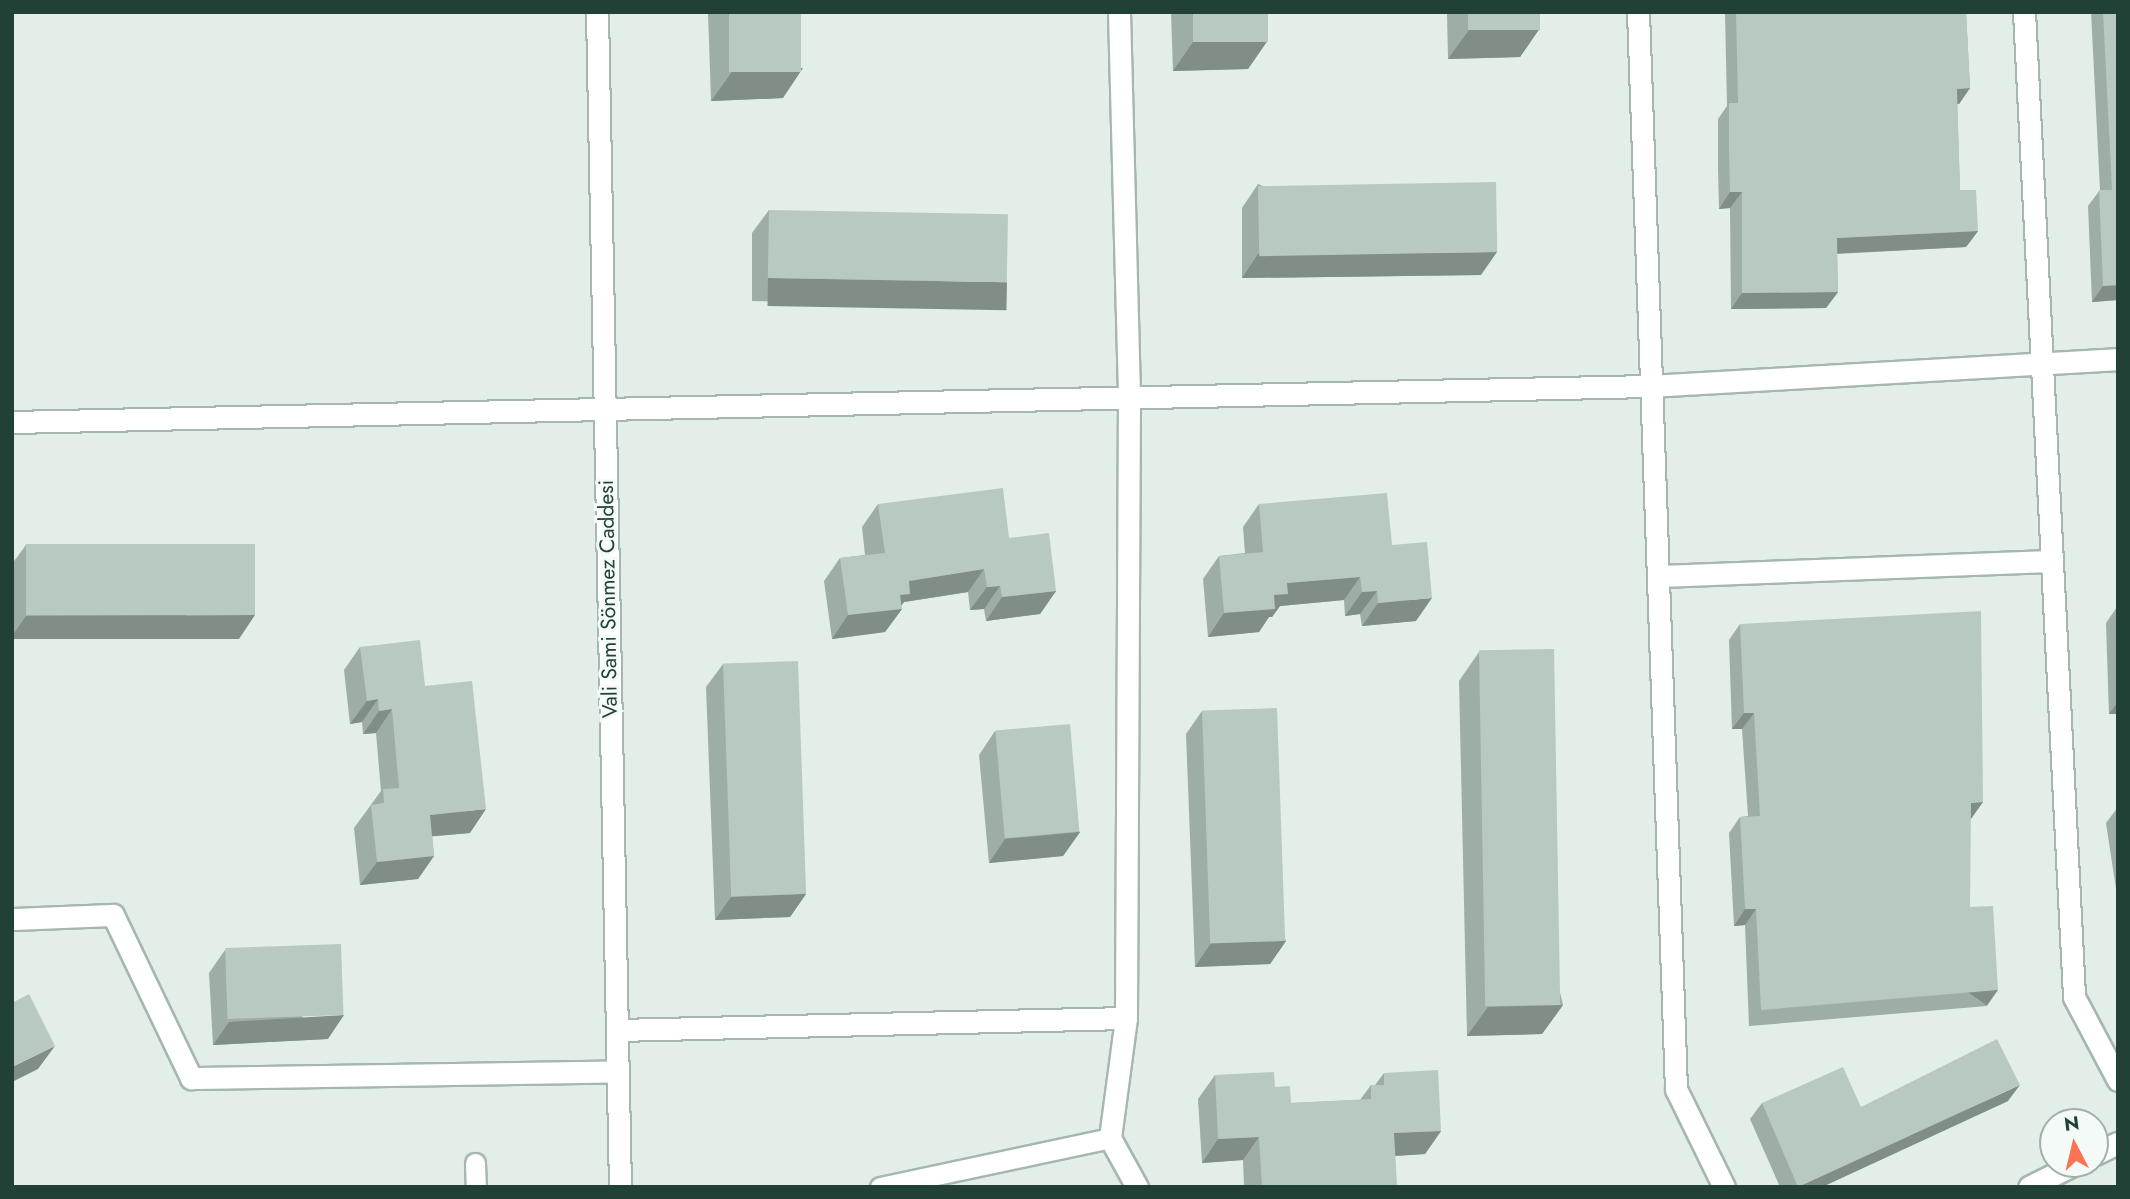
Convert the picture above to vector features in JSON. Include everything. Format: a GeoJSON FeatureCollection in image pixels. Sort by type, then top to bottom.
{"type":"FeatureCollection","features":[{"type":"Feature","properties":{"kind":"street","name":"Vali Sami Sönmez Caddesi"},"geometry":{"type":"LineString","coordinates":[[597,12],[620,1187]]}},
{"type":"Feature","properties":{"kind":"street"},"geometry":{"type":"LineString","coordinates":[[1119,12],[1129,398],[1126,1018],[1110,1138],[1137,1187]]}},
{"type":"Feature","properties":{"kind":"street"},"geometry":{"type":"LineString","coordinates":[[1638,12],[1676,1089],[1724,1187]]}},
{"type":"Feature","properties":{"kind":"street"},"geometry":{"type":"LineString","coordinates":[[2024,12],[2074,997],[2118,1080]]}},
{"type":"Feature","properties":{"kind":"street"},"geometry":{"type":"LineString","coordinates":[[12,422],[1651,386],[2118,359]]}},
{"type":"Feature","properties":{"kind":"street"},"geometry":{"type":"LineString","coordinates":[[1658,576],[2052,561]]}},
{"type":"Feature","properties":{"kind":"street"},"geometry":{"type":"LineString","coordinates":[[12,919],[113,915],[191,1079],[618,1071]]}},
{"type":"Feature","properties":{"kind":"street"},"geometry":{"type":"LineString","coordinates":[[617,1030],[1126,1018]]}},
{"type":"Feature","properties":{"kind":"street"},"geometry":{"type":"LineString","coordinates":[[2029,1187],[2047,1178]]}},
{"type":"Feature","properties":{"kind":"lane"},"geometry":{"type":"LineString","coordinates":[[880,1187],[1110,1138]]}},
{"type":"Feature","properties":{"kind":"lane"},"geometry":{"type":"LineString","coordinates":[[475,1163],[476,1187]]}},
{"type":"Feature","properties":{"kind":"building"},"geometry":{"type":"Polygon","coordinates":[[[729,12],[801,12],[801,72],[729,72],[729,12]]]}},
{"type":"Feature","properties":{"kind":"building"},"geometry":{"type":"Polygon","coordinates":[[[1193,12],[1268,12],[1268,42],[1193,42],[1193,12]]]}},
{"type":"Feature","properties":{"kind":"building"},"geometry":{"type":"Polygon","coordinates":[[[1468,12],[1540,12],[1540,30],[1468,30],[1468,12]]]}},
{"type":"Feature","properties":{"kind":"building"},"geometry":{"type":"Polygon","coordinates":[[[1736,12],[1966,12],[1970,88],[1957,89],[1960,190],[1976,190],[1978,231],[1837,238],[1838,292],[1742,293],[1742,192],[1730,192],[1729,152],[1729,103],[1738,103],[1736,12]]]}},
{"type":"Feature","properties":{"kind":"building"},"geometry":{"type":"Polygon","coordinates":[[[2103,12],[2118,12],[2118,285],[2103,286],[2099,190],[2112,190],[2103,12]]]}},
{"type":"Feature","properties":{"kind":"building"},"geometry":{"type":"Polygon","coordinates":[[[1496,182],[1497,252],[1259,256],[1258,186],[1496,182]]]}},
{"type":"Feature","properties":{"kind":"building"},"geometry":{"type":"Polygon","coordinates":[[[769,210],[1008,214],[1007,282],[768,278],[769,210]]]}},
{"type":"Feature","properties":{"kind":"building"},"geometry":{"type":"Polygon","coordinates":[[[1003,488],[1009,538],[1049,533],[1056,591],[1002,597],[1000,586],[987,587],[984,569],[909,581],[910,594],[900,595],[902,609],[848,615],[840,558],[885,553],[878,504],[1003,488]]]}},
{"type":"Feature","properties":{"kind":"building"},"geometry":{"type":"Polygon","coordinates":[[[1387,493],[1392,545],[1427,542],[1432,598],[1378,603],[1377,591],[1362,592],[1360,577],[1287,583],[1288,594],[1274,595],[1275,609],[1224,613],[1219,556],[1263,552],[1259,504],[1387,493]]]}},
{"type":"Feature","properties":{"kind":"building"},"geometry":{"type":"Polygon","coordinates":[[[26,544],[255,544],[255,615],[26,615],[26,544]]]}},
{"type":"Feature","properties":{"kind":"building"},"geometry":{"type":"Polygon","coordinates":[[[1981,611],[1983,802],[1971,803],[1970,907],[1993,906],[1998,990],[1761,1010],[1756,909],[1745,909],[1740,817],[1760,816],[1754,713],[1744,713],[1740,624],[1981,611]]]}},
{"type":"Feature","properties":{"kind":"building"},"geometry":{"type":"Polygon","coordinates":[[[420,640],[425,686],[472,681],[486,809],[430,815],[434,856],[377,862],[371,805],[384,803],[383,789],[399,788],[392,709],[379,711],[378,699],[367,701],[360,647],[420,640]]]}},
{"type":"Feature","properties":{"kind":"building"},"geometry":{"type":"Polygon","coordinates":[[[1554,649],[1560,1005],[1485,1006],[1479,650],[1554,649]]]}},
{"type":"Feature","properties":{"kind":"building"},"geometry":{"type":"Polygon","coordinates":[[[798,661],[806,894],[731,896],[723,664],[798,661]]]}},
{"type":"Feature","properties":{"kind":"building"},"geometry":{"type":"Polygon","coordinates":[[[1277,708],[1285,941],[1210,943],[1202,711],[1277,708]]]}},
{"type":"Feature","properties":{"kind":"building"},"geometry":{"type":"Polygon","coordinates":[[[1070,724],[1079,832],[1005,838],[995,731],[1070,724]]]}},
{"type":"Feature","properties":{"kind":"building"},"geometry":{"type":"Polygon","coordinates":[[[341,944],[343,1015],[228,1019],[225,948],[341,944]]]}},
{"type":"Feature","properties":{"kind":"building"},"geometry":{"type":"Polygon","coordinates":[[[29,994],[55,1046],[12,1067],[12,1003],[29,994]]]}},
{"type":"Feature","properties":{"kind":"building"},"geometry":{"type":"Polygon","coordinates":[[[1997,1039],[2020,1085],[1798,1187],[1762,1103],[1843,1067],[1861,1107],[1997,1039]]]}},
{"type":"Feature","properties":{"kind":"building"},"geometry":{"type":"Polygon","coordinates":[[[1438,1070],[1441,1131],[1394,1133],[1397,1186],[1262,1187],[1259,1137],[1218,1139],[1215,1075],[1274,1072],[1275,1087],[1290,1086],[1291,1103],[1371,1099],[1371,1085],[1384,1085],[1384,1073],[1438,1070]]]}}]}
